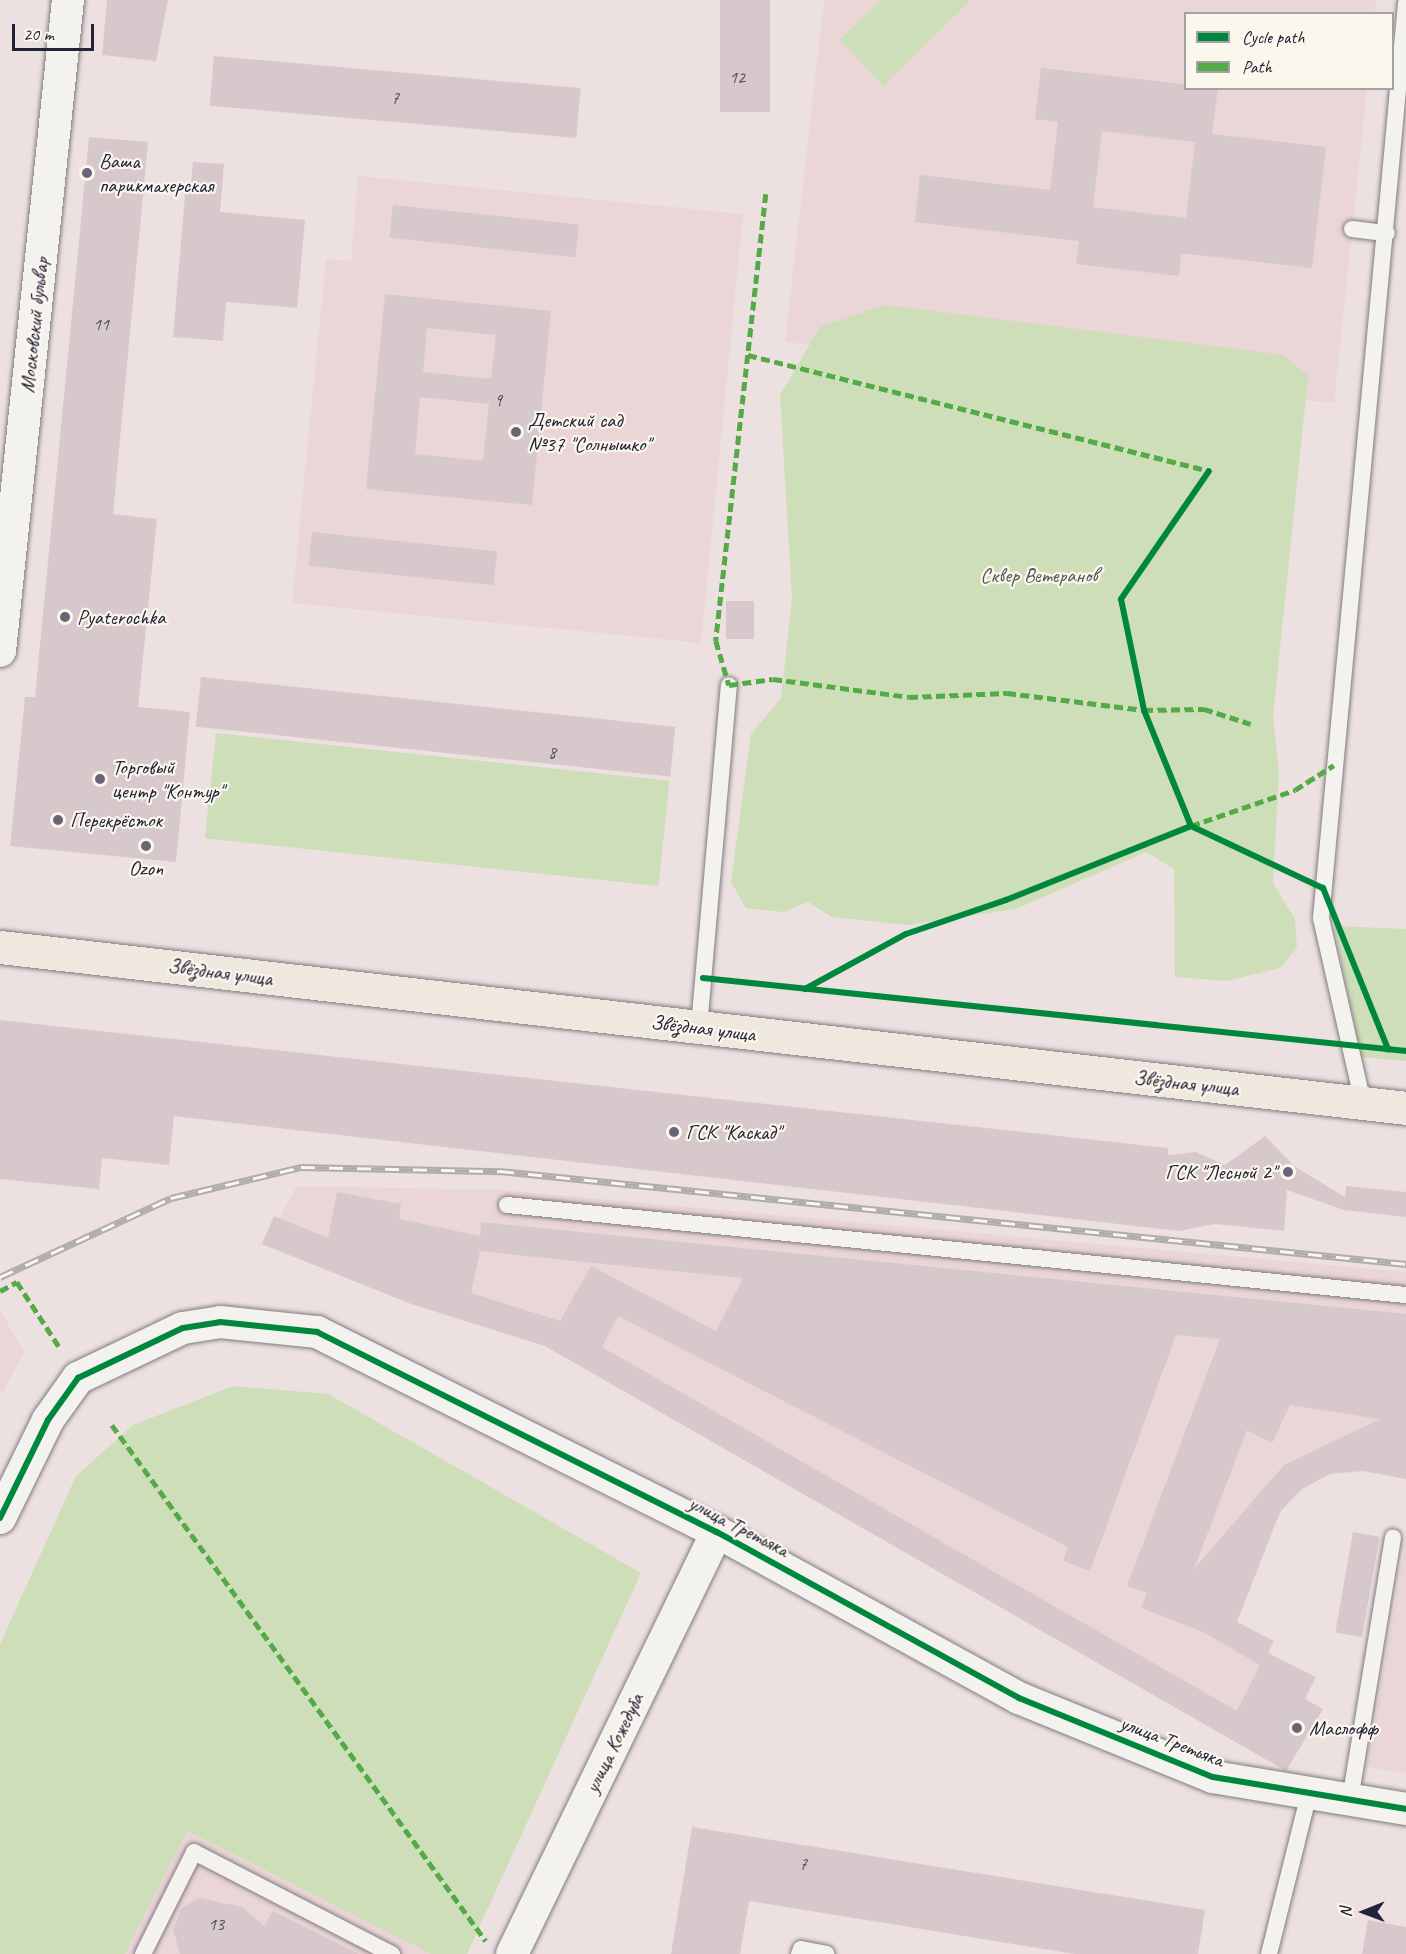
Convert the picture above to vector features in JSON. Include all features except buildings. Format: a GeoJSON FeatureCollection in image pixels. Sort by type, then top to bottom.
{"type":"FeatureCollection","features":[{"type":"Feature","properties":{"kind":"main road","name":"Звёздная улица"},"geometry":{"type":"LineString","coordinates":[[0,947],[1406,1108]]}},
{"type":"Feature","properties":{"kind":"street","name":"Московский бульвар"},"geometry":{"type":"LineString","coordinates":[[0,651],[68,0]]}},
{"type":"Feature","properties":{"kind":"street","name":"улица Третьяка"},"geometry":{"type":"LineString","coordinates":[[0,1518],[48,1420],[78,1378],[132,1348],[183,1328],[220,1322],[317,1332],[717,1532],[1019,1698],[1213,1777],[1406,1809]]}},
{"type":"Feature","properties":{"kind":"street","name":"улица Кожедуба"},"geometry":{"type":"LineString","coordinates":[[512,1954],[717,1532]]}},
{"type":"Feature","properties":{"kind":"lane"},"geometry":{"type":"LineString","coordinates":[[1363,1103],[1321,918],[1387,233],[1406,3]]}},
{"type":"Feature","properties":{"kind":"lane"},"geometry":{"type":"LineString","coordinates":[[1352,229],[1387,233]]}},
{"type":"Feature","properties":{"kind":"lane"},"geometry":{"type":"LineString","coordinates":[[699,1028],[729,685]]}},
{"type":"Feature","properties":{"kind":"lane"},"geometry":{"type":"LineString","coordinates":[[507,1205],[1406,1295]]}},
{"type":"Feature","properties":{"kind":"lane"},"geometry":{"type":"LineString","coordinates":[[1350,1800],[1393,1537]]}},
{"type":"Feature","properties":{"kind":"lane"},"geometry":{"type":"LineString","coordinates":[[1269,1954],[1309,1793]]}},
{"type":"Feature","properties":{"kind":"lane"},"geometry":{"type":"LineString","coordinates":[[143,1954],[194,1852],[392,1954]]}},
{"type":"Feature","properties":{"kind":"lane"},"geometry":{"type":"LineString","coordinates":[[799,1954],[801,1949],[827,1954]]}},
{"type":"Feature","properties":{"kind":"shaded area"},"geometry":{"type":"Polygon","coordinates":[[[824,0],[1376,0],[1375,12],[1184,12],[1184,90],[1367,90],[1334,403],[785,342],[824,0]]]}},
{"type":"Feature","properties":{"kind":"shaded area","name":"Детский сад №37 \"Солнышко\""},"geometry":{"type":"Polygon","coordinates":[[[358,176],[743,214],[701,643],[292,603],[326,259],[351,261],[358,176]]]}},
{"type":"Feature","properties":{"kind":"shaded area"},"geometry":{"type":"Polygon","coordinates":[[[297,1186],[501,1190],[1406,1272],[1406,1470],[1314,1471],[1272,1504],[1222,1636],[1308,1679],[1268,1746],[560,1340],[268,1239],[297,1186]]]}},
{"type":"Feature","properties":{"kind":"shaded area"},"geometry":{"type":"Polygon","coordinates":[[[0,1310],[24,1352],[3,1392],[0,1391],[0,1310]]]}},
{"type":"Feature","properties":{"kind":"shaded area"},"geometry":{"type":"Polygon","coordinates":[[[1406,1541],[1406,1773],[1367,1767],[1406,1541]]]}},
{"type":"Feature","properties":{"kind":"shaded area"},"geometry":{"type":"Polygon","coordinates":[[[186,1831],[431,1954],[125,1954],[186,1831]]]}},
{"type":"Feature","properties":{"kind":"green space"},"geometry":{"type":"Polygon","coordinates":[[[881,0],[970,1],[883,86],[840,40],[881,0]]]}},
{"type":"Feature","properties":{"kind":"green space","name":"Сквер Ветеранов"},"geometry":{"type":"Polygon","coordinates":[[[885,305],[1283,355],[1308,376],[1273,717],[1279,773],[1273,883],[1295,919],[1297,948],[1280,968],[1227,981],[1175,977],[1174,869],[1146,852],[1016,909],[907,925],[832,917],[808,902],[784,912],[746,908],[731,882],[751,734],[781,698],[792,599],[780,395],[820,327],[885,305]]]}},
{"type":"Feature","properties":{"kind":"green space"},"geometry":{"type":"Polygon","coordinates":[[[216,733],[670,781],[658,886],[205,838],[216,733]]]}},
{"type":"Feature","properties":{"kind":"green space"},"geometry":{"type":"Polygon","coordinates":[[[1334,926],[1406,929],[1406,1061],[1361,1057],[1334,926]]]}},
{"type":"Feature","properties":{"kind":"green space"},"geometry":{"type":"Polygon","coordinates":[[[233,1386],[328,1394],[641,1573],[467,1954],[431,1954],[187,1831],[125,1954],[0,1954],[0,1644],[76,1476],[133,1425],[233,1386]]]}},
{"type":"Feature","properties":{"kind":"railway"},"geometry":{"type":"LineString","coordinates":[[0,1277],[171,1198],[301,1167],[500,1171],[1406,1264]]}},
{"type":"Feature","properties":{"kind":"marked path"},"geometry":{"type":"LineString","coordinates":[[766,194],[716,641],[729,685],[773,679],[909,697],[1007,693],[1144,710],[1204,709],[1251,724]]}},
{"type":"Feature","properties":{"kind":"marked path"},"geometry":{"type":"LineString","coordinates":[[748,355],[1209,471]]}},
{"type":"Feature","properties":{"kind":"marked path"},"geometry":{"type":"LineString","coordinates":[[1191,826],[1295,790],[1334,765]]}},
{"type":"Feature","properties":{"kind":"marked path"},"geometry":{"type":"LineString","coordinates":[[0,1291],[17,1282],[60,1348]]}},
{"type":"Feature","properties":{"kind":"marked path"},"geometry":{"type":"LineString","coordinates":[[112,1425],[486,1941]]}},
{"type":"Feature","properties":{"kind":"cycle path"},"geometry":{"type":"LineString","coordinates":[[1191,826],[1144,710],[1121,599],[1209,471]]}},
{"type":"Feature","properties":{"kind":"cycle path"},"geometry":{"type":"LineString","coordinates":[[805,989],[906,934],[1006,900],[1191,826],[1323,888],[1388,1049]]}},
{"type":"Feature","properties":{"kind":"cycle path"},"geometry":{"type":"LineString","coordinates":[[703,978],[1406,1051]]}},
{"type":"Feature","properties":{"kind":"cycle path"},"geometry":{"type":"LineString","coordinates":[[0,1518],[48,1420],[78,1378],[183,1328],[220,1322],[317,1332],[717,1532],[1019,1698],[1213,1777],[1406,1809]]}},
{"type":"Feature","properties":{"kind":"place","name":"Ваша парикмахерская"},"geometry":{"type":"Point","coordinates":[87,173]}},
{"type":"Feature","properties":{"kind":"place","name":"Детский сад №37 \"Солнышко\""},"geometry":{"type":"Point","coordinates":[516,432]}},
{"type":"Feature","properties":{"kind":"place","name":"Pyaterochka"},"geometry":{"type":"Point","coordinates":[65,617]}},
{"type":"Feature","properties":{"kind":"place","name":"Торговый центр \"Контур\""},"geometry":{"type":"Point","coordinates":[100,779]}},
{"type":"Feature","properties":{"kind":"place","name":"Перекрёсток"},"geometry":{"type":"Point","coordinates":[58,820]}},
{"type":"Feature","properties":{"kind":"place","name":"Ozon"},"geometry":{"type":"Point","coordinates":[146,846]}},
{"type":"Feature","properties":{"kind":"place","name":"ГСК \"Каскад\""},"geometry":{"type":"Point","coordinates":[674,1132]}},
{"type":"Feature","properties":{"kind":"place","name":"ГСК \"Лесной 2\""},"geometry":{"type":"Point","coordinates":[1288,1172]}},
{"type":"Feature","properties":{"kind":"place","name":"Маслофф"},"geometry":{"type":"Point","coordinates":[1297,1728]}}]}
